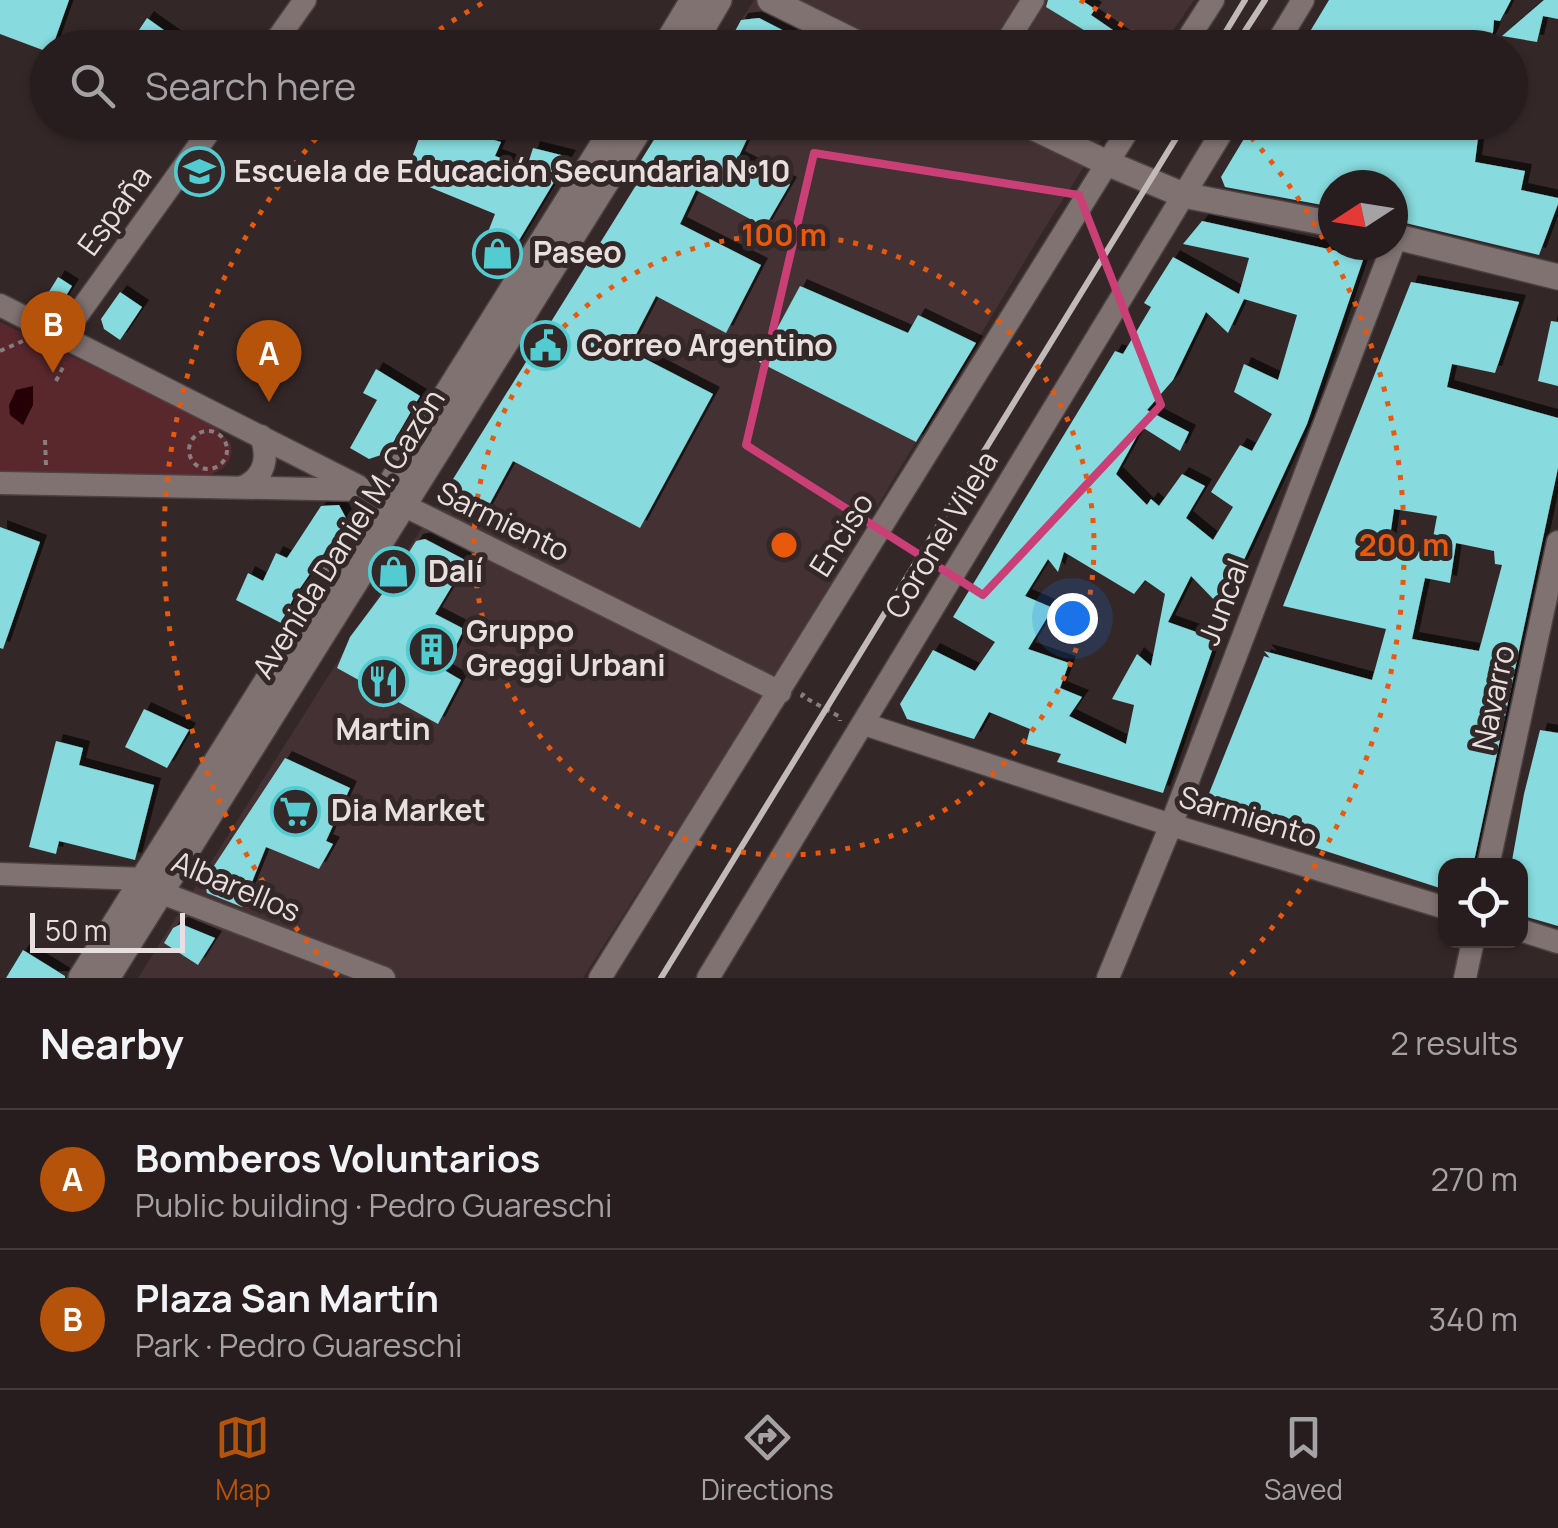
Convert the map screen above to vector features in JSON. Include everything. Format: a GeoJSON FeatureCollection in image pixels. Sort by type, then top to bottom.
{"type":"FeatureCollection","features":[{"type":"Feature","properties":{"kind":"main road"},"geometry":{"type":"LineString","coordinates":[[675,30],[693,0]]}},
{"type":"Feature","properties":{"kind":"main road"},"geometry":{"type":"LineString","coordinates":[[702,30],[719,0]]}},
{"type":"Feature","properties":{"kind":"main road"},"geometry":{"type":"LineString","coordinates":[[770,0],[831,30]]}},
{"type":"Feature","properties":{"kind":"main road","name":"Avenida Daniel M. Cazón"},"geometry":{"type":"LineString","coordinates":[[107,978],[153,886],[385,498],[606,140]]}},
{"type":"Feature","properties":{"kind":"main road","name":"Avenida Daniel M. Cazón"},"geometry":{"type":"LineString","coordinates":[[385,498],[632,140]]}},
{"type":"Feature","properties":{"kind":"main road"},"geometry":{"type":"LineString","coordinates":[[1059,140],[1184,194],[1318,221]]}},
{"type":"Feature","properties":{"kind":"main road"},"geometry":{"type":"LineString","coordinates":[[1408,243],[1558,277]]}},
{"type":"Feature","properties":{"kind":"main road","name":"Avenida Daniel M. Cazón"},"geometry":{"type":"LineString","coordinates":[[81,978],[153,886]]}},
{"type":"Feature","properties":{"kind":"street"},"geometry":{"type":"LineString","coordinates":[[283,30],[305,0]]}},
{"type":"Feature","properties":{"kind":"street"},"geometry":{"type":"LineString","coordinates":[[1014,30],[1033,0]]}},
{"type":"Feature","properties":{"kind":"street"},"geometry":{"type":"LineString","coordinates":[[1193,30],[1212,0]]}},
{"type":"Feature","properties":{"kind":"street"},"geometry":{"type":"LineString","coordinates":[[1285,30],[1303,0]]}},
{"type":"Feature","properties":{"kind":"street","name":"España"},"geometry":{"type":"LineString","coordinates":[[64,335],[203,140]]}},
{"type":"Feature","properties":{"kind":"street","name":"Enciso"},"geometry":{"type":"LineString","coordinates":[[600,978],[788,695],[1122,140]]}},
{"type":"Feature","properties":{"kind":"street","name":"Coronel Vilela"},"geometry":{"type":"LineString","coordinates":[[708,978],[1217,140]]}},
{"type":"Feature","properties":{"kind":"street","name":"Juncal"},"geometry":{"type":"LineString","coordinates":[[1108,978],[1171,825],[1386,260]]}},
{"type":"Feature","properties":{"kind":"street"},"geometry":{"type":"LineString","coordinates":[[0,305],[385,498]]}},
{"type":"Feature","properties":{"kind":"street"},"geometry":{"type":"LineString","coordinates":[[243,487],[254,482],[265,462],[261,436]]}},
{"type":"Feature","properties":{"kind":"street","name":"Sarmiento"},"geometry":{"type":"LineString","coordinates":[[0,483],[243,487],[385,498],[788,695]]}},
{"type":"Feature","properties":{"kind":"street","name":"Navarro"},"geometry":{"type":"LineString","coordinates":[[1490,858],[1558,542]]}},
{"type":"Feature","properties":{"kind":"street","name":"Sarmiento"},"geometry":{"type":"LineString","coordinates":[[867,718],[1171,825],[1438,906]]}},
{"type":"Feature","properties":{"kind":"street","name":"Albarellos"},"geometry":{"type":"LineString","coordinates":[[0,874],[153,886],[384,978]]}},
{"type":"Feature","properties":{"kind":"street"},"geometry":{"type":"LineString","coordinates":[[1528,933],[1558,942]]}},
{"type":"Feature","properties":{"kind":"street"},"geometry":{"type":"LineString","coordinates":[[1466,978],[1472,948]]}},
{"type":"Feature","properties":{"kind":"path"},"geometry":{"type":"LineString","coordinates":[[216,433],[226,442],[226,455],[214,468],[202,469],[192,462],[189,444],[197,434],[216,433]]}},
{"type":"Feature","properties":{"kind":"path"},"geometry":{"type":"LineString","coordinates":[[788,695],[803,685],[807,688],[802,696],[840,718],[844,726],[858,703],[867,718]]}},
{"type":"Feature","properties":{"kind":"highlighted area"},"geometry":{"type":"Polygon","coordinates":[[[814,153],[1079,195],[1161,405],[983,595],[746,445],[814,153]]]}},
{"type":"Feature","properties":{"kind":"shaded area"},"geometry":{"type":"Polygon","coordinates":[[[754,0],[1194,0],[1174,30],[735,30],[754,0]]]}},
{"type":"Feature","properties":{"kind":"shaded area"},"geometry":{"type":"Polygon","coordinates":[[[666,140],[1101,140],[762,698],[583,978],[138,978],[666,140]]]}},
{"type":"Feature","properties":{"kind":"shaded area"},"geometry":{"type":"Polygon","coordinates":[[[0,322],[212,423],[231,444],[229,460],[207,476],[0,472],[0,322]]]}},
{"type":"Feature","properties":{"kind":"shaded area"},"geometry":{"type":"Polygon","coordinates":[[[33,386],[33,405],[23,425],[10,415],[9,405],[16,390],[33,386]]]}},
{"type":"Feature","properties":{"kind":"building"},"geometry":{"type":"Polygon","coordinates":[[[0,0],[69,0],[58,30],[30,30],[30,45],[0,34],[0,0]]]}},
{"type":"Feature","properties":{"kind":"building"},"geometry":{"type":"Polygon","coordinates":[[[1048,0],[1081,0],[1095,9],[1091,15],[1113,30],[1084,30],[1046,7],[1048,0]]]}},
{"type":"Feature","properties":{"kind":"building"},"geometry":{"type":"Polygon","coordinates":[[[1329,0],[1511,0],[1500,21],[1494,20],[1493,30],[1311,30],[1329,0]]]}},
{"type":"Feature","properties":{"kind":"building"},"geometry":{"type":"Polygon","coordinates":[[[1544,0],[1558,0],[1558,19],[1543,16],[1537,42],[1528,40],[1528,30],[1509,30],[1544,0]]]}},
{"type":"Feature","properties":{"kind":"building"},"geometry":{"type":"Polygon","coordinates":[[[147,18],[164,30],[139,30],[147,18]]]}},
{"type":"Feature","properties":{"kind":"building"},"geometry":{"type":"Polygon","coordinates":[[[759,18],[782,30],[736,30],[741,20],[759,18]]]}},
{"type":"Feature","properties":{"kind":"building"},"geometry":{"type":"Polygon","coordinates":[[[418,140],[494,140],[501,142],[495,156],[527,167],[533,148],[569,157],[515,247],[486,237],[495,214],[405,177],[418,140]]]}},
{"type":"Feature","properties":{"kind":"building"},"geometry":{"type":"Polygon","coordinates":[[[654,140],[746,140],[738,158],[790,184],[765,227],[696,190],[680,224],[761,265],[726,333],[656,296],[628,350],[713,394],[640,528],[513,461],[482,518],[446,500],[445,492],[648,166],[640,162],[654,140]]]}},
{"type":"Feature","properties":{"kind":"building"},"geometry":{"type":"Polygon","coordinates":[[[1243,140],[1478,140],[1475,162],[1525,171],[1521,190],[1558,198],[1558,204],[1539,255],[1408,224],[1408,170],[1318,170],[1318,204],[1225,187],[1221,177],[1243,140]]]}},
{"type":"Feature","properties":{"kind":"building"},"geometry":{"type":"Polygon","coordinates":[[[1202,221],[1318,247],[1318,260],[1363,260],[1307,424],[1242,564],[1219,605],[1191,576],[1168,622],[1216,639],[1163,793],[1057,762],[1061,754],[1026,744],[1030,729],[989,712],[974,739],[907,719],[900,704],[933,650],[975,671],[995,642],[953,617],[1115,351],[1123,354],[1151,307],[1144,303],[1173,257],[1239,294],[1249,258],[1183,244],[1202,221]],[[1244,299],[1228,333],[1206,312],[1173,380],[1147,410],[1189,432],[1180,451],[1142,427],[1116,474],[1147,505],[1151,499],[1159,506],[1182,474],[1205,486],[1186,518],[1213,540],[1233,507],[1211,492],[1240,445],[1252,451],[1272,414],[1234,392],[1244,364],[1278,380],[1297,315],[1244,299]],[[1064,552],[1058,572],[1048,559],[1025,596],[1053,608],[1028,649],[1069,663],[1060,688],[1082,697],[1069,716],[1126,744],[1134,705],[1112,699],[1137,654],[1151,666],[1165,594],[1145,580],[1134,594],[1064,552]]]}},
{"type":"Feature","properties":{"kind":"building"},"geometry":{"type":"Polygon","coordinates":[[[58,277],[72,286],[57,310],[39,308],[58,277]]]}},
{"type":"Feature","properties":{"kind":"building"},"geometry":{"type":"Polygon","coordinates":[[[1411,282],[1519,302],[1495,373],[1452,364],[1447,387],[1558,418],[1558,468],[1475,858],[1438,858],[1438,887],[1202,811],[1264,656],[1270,658],[1264,651],[1372,680],[1386,629],[1283,606],[1411,282]],[[1394,509],[1389,544],[1430,554],[1437,516],[1394,509]],[[1456,543],[1450,583],[1425,578],[1412,639],[1479,651],[1502,565],[1495,564],[1494,551],[1456,543]]]}},
{"type":"Feature","properties":{"kind":"building"},"geometry":{"type":"Polygon","coordinates":[[[800,286],[908,333],[918,315],[976,343],[916,442],[759,362],[800,286]]]}},
{"type":"Feature","properties":{"kind":"building"},"geometry":{"type":"Polygon","coordinates":[[[120,292],[142,307],[120,340],[104,329],[101,319],[120,292]]]}},
{"type":"Feature","properties":{"kind":"building"},"geometry":{"type":"Polygon","coordinates":[[[1551,321],[1558,322],[1558,386],[1538,381],[1551,321]]]}},
{"type":"Feature","properties":{"kind":"building"},"geometry":{"type":"Polygon","coordinates":[[[376,369],[420,396],[387,453],[369,459],[350,448],[377,400],[363,393],[376,369]]]}},
{"type":"Feature","properties":{"kind":"building"},"geometry":{"type":"Polygon","coordinates":[[[339,505],[347,520],[294,597],[281,623],[236,600],[248,573],[263,581],[276,553],[287,558],[321,506],[339,505]]]}},
{"type":"Feature","properties":{"kind":"building"},"geometry":{"type":"Polygon","coordinates":[[[0,527],[40,542],[3,649],[0,648],[0,527]]]}},
{"type":"Feature","properties":{"kind":"building"},"geometry":{"type":"Polygon","coordinates":[[[425,539],[467,561],[435,614],[464,629],[444,670],[461,680],[438,724],[337,668],[350,637],[416,541],[425,539]]]}},
{"type":"Feature","properties":{"kind":"building"},"geometry":{"type":"Polygon","coordinates":[[[144,709],[189,730],[167,768],[125,747],[144,709]]]}},
{"type":"Feature","properties":{"kind":"building"},"geometry":{"type":"Polygon","coordinates":[[[1540,730],[1558,733],[1558,926],[1528,917],[1528,858],[1512,858],[1540,730]]]}},
{"type":"Feature","properties":{"kind":"building"},"geometry":{"type":"Polygon","coordinates":[[[56,741],[83,748],[79,765],[154,785],[135,860],[59,841],[56,854],[29,847],[56,741]]]}},
{"type":"Feature","properties":{"kind":"building"},"geometry":{"type":"Polygon","coordinates":[[[285,758],[350,788],[326,841],[333,844],[319,869],[266,847],[242,907],[207,893],[204,881],[285,758]]]}},
{"type":"Feature","properties":{"kind":"building"},"geometry":{"type":"Polygon","coordinates":[[[181,924],[215,938],[198,965],[164,943],[173,928],[181,924]]]}},
{"type":"Feature","properties":{"kind":"building"},"geometry":{"type":"Polygon","coordinates":[[[23,950],[65,976],[65,978],[6,978],[23,950]]]}},
{"type":"Feature","properties":{"kind":"railway"},"geometry":{"type":"LineString","coordinates":[[1227,30],[1245,0]]}},
{"type":"Feature","properties":{"kind":"railway"},"geometry":{"type":"LineString","coordinates":[[1246,30],[1265,0]]}},
{"type":"Feature","properties":{"kind":"railway"},"geometry":{"type":"LineString","coordinates":[[661,978],[1175,140]]}},
{"type":"Feature","properties":{"kind":"place","name":"Escuela de Educación Secundaria Nº10"},"geometry":{"type":"Point","coordinates":[199,172]}},
{"type":"Feature","properties":{"kind":"place","name":"Paseo"},"geometry":{"type":"Point","coordinates":[498,253]}},
{"type":"Feature","properties":{"kind":"place","name":"Correo Argentino"},"geometry":{"type":"Point","coordinates":[546,346]}},
{"type":"Feature","properties":{"kind":"place","name":"Plaza San Martín"},"geometry":{"type":"Point","coordinates":[53,373]}},
{"type":"Feature","properties":{"kind":"place","name":"Bomberos Voluntarios"},"geometry":{"type":"Point","coordinates":[269,402]}},
{"type":"Feature","properties":{"kind":"place","name":"Dalí"},"geometry":{"type":"Point","coordinates":[393,572]}},
{"type":"Feature","properties":{"kind":"place","name":"Gruppo Greggi Urbani"},"geometry":{"type":"Point","coordinates":[431,649]}},
{"type":"Feature","properties":{"kind":"place","name":"Martin"},"geometry":{"type":"Point","coordinates":[383,681]}},
{"type":"Feature","properties":{"kind":"place","name":"Dia Market"},"geometry":{"type":"Point","coordinates":[296,811]}}]}
